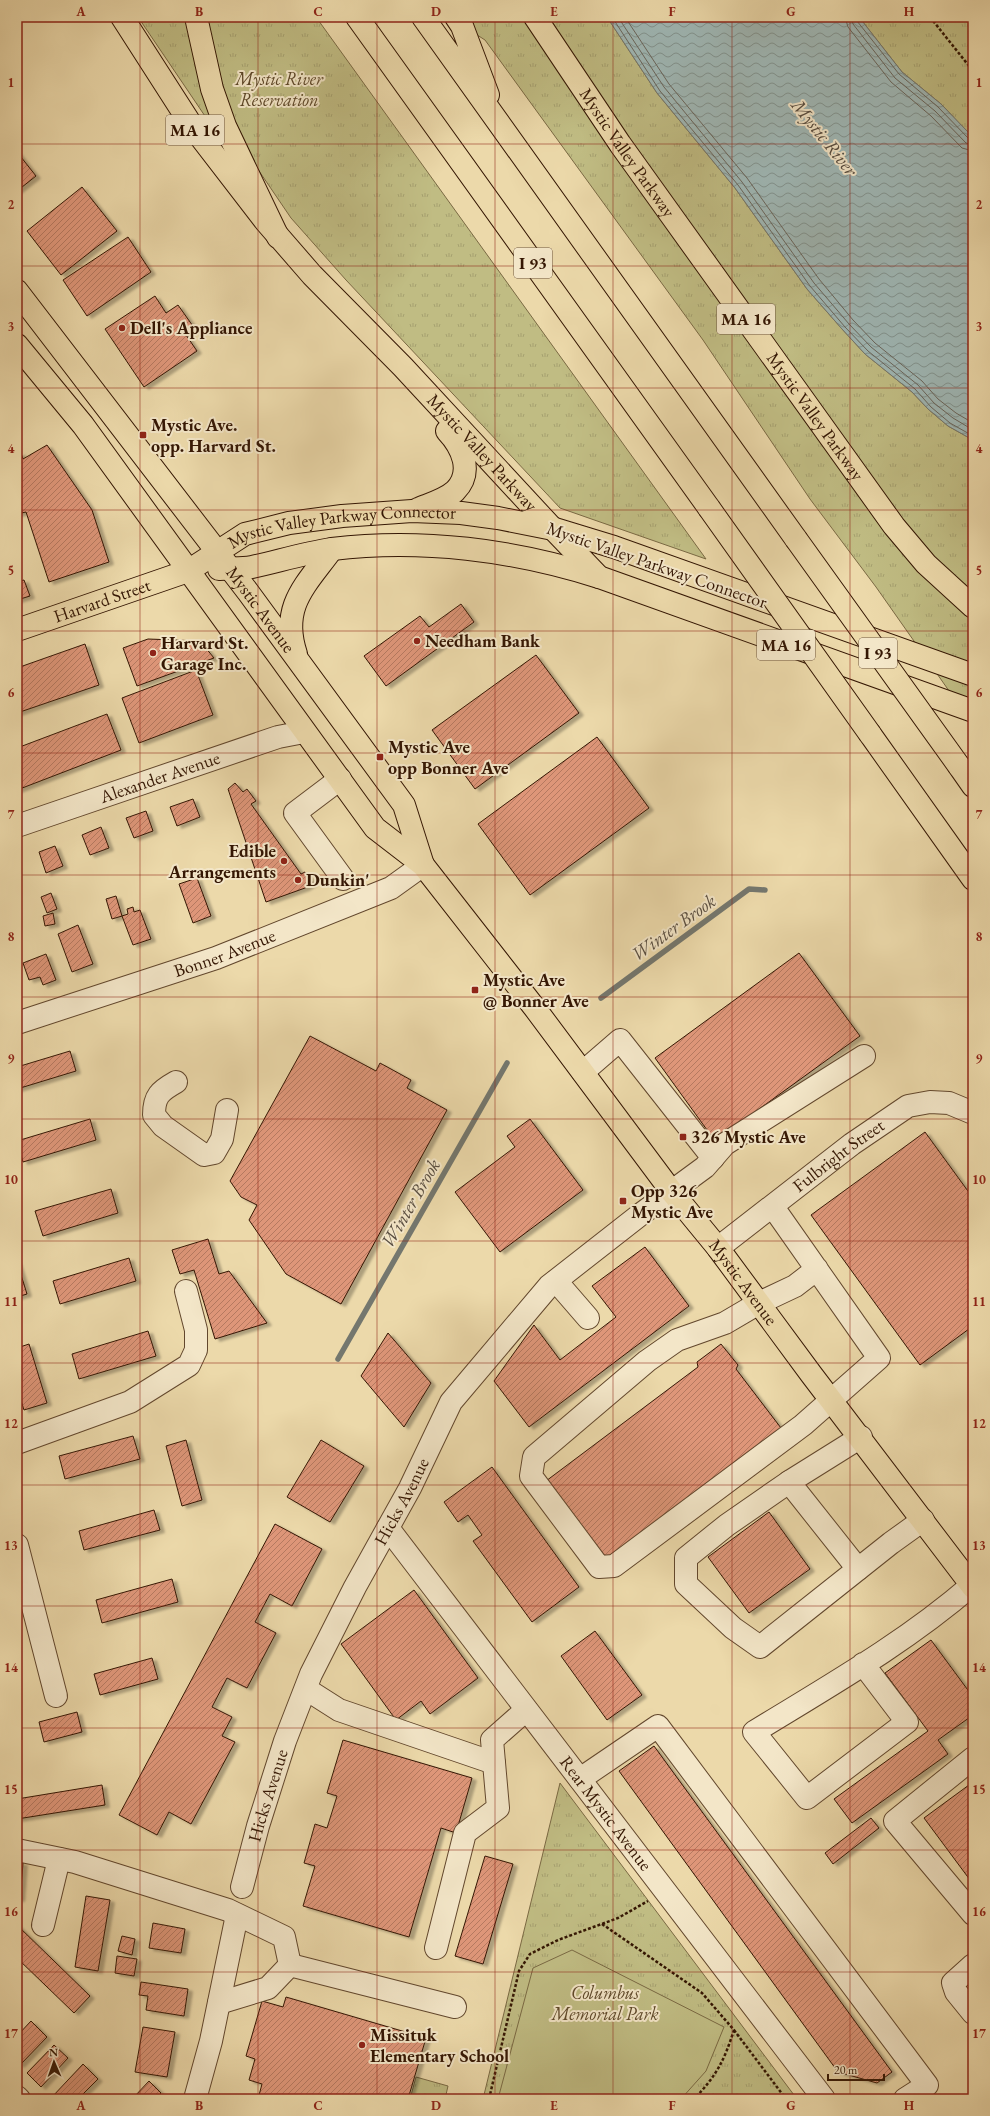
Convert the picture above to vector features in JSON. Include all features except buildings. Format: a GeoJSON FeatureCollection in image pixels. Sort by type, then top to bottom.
{"type":"FeatureCollection","features":[{"type":"Feature","properties":{"kind":"main road","name":"Mystic Valley Parkway"},"geometry":{"type":"LineString","coordinates":[[122,17],[192,126],[278,237],[403,367],[599,577],[973,711]]}},
{"type":"Feature","properties":{"kind":"main road"},"geometry":{"type":"LineString","coordinates":[[196,17],[212,89],[225,126],[278,237]]}},
{"type":"Feature","properties":{"kind":"main road","name":"I 93"},"geometry":{"type":"LineString","coordinates":[[357,17],[973,879]]}},
{"type":"Feature","properties":{"kind":"main road","name":"I 93"},"geometry":{"type":"LineString","coordinates":[[423,17],[973,786]]}},
{"type":"Feature","properties":{"kind":"main road"},"geometry":{"type":"LineString","coordinates":[[456,17],[462,26],[498,122]]}},
{"type":"Feature","properties":{"kind":"main road","name":"Mystic Valley Parkway"},"geometry":{"type":"LineString","coordinates":[[536,17],[624,149],[894,526],[926,564],[973,607]]}},
{"type":"Feature","properties":{"kind":"main road","name":"Mystic Avenue"},"geometry":{"type":"LineString","coordinates":[[17,291],[223,560],[404,805],[424,865]]}},
{"type":"Feature","properties":{"kind":"main road","name":"Mystic Avenue"},"geometry":{"type":"LineString","coordinates":[[17,345],[83,425],[375,828],[424,865],[583,1072],[672,1192],[718,1248],[972,1586]]}},
{"type":"Feature","properties":{"kind":"main road"},"geometry":{"type":"LineString","coordinates":[[403,367],[435,418],[458,443],[464,456],[465,465],[462,482],[454,491],[444,498],[412,511]]}},
{"type":"Feature","properties":{"kind":"main road","name":"Mystic Valley Parkway Connector"},"geometry":{"type":"LineString","coordinates":[[599,577],[534,559],[464,549],[394,546],[332,549],[251,567],[223,560],[245,534],[271,527],[342,516],[412,511],[461,513],[498,518],[553,529],[614,547],[973,675]]}},
{"type":"Feature","properties":{"kind":"main road"},"geometry":{"type":"LineString","coordinates":[[299,662],[292,641],[292,611],[302,590],[332,549]]}},
{"type":"Feature","properties":{"kind":"main road","name":"Harvard Street"},"geometry":{"type":"LineString","coordinates":[[17,630],[223,560]]}},
{"type":"Feature","properties":{"kind":"street","name":"Alexander Avenue"},"geometry":{"type":"LineString","coordinates":[[17,826],[278,737],[304,732]]}},
{"type":"Feature","properties":{"kind":"street"},"geometry":{"type":"LineString","coordinates":[[340,779],[295,814],[343,879]]}},
{"type":"Feature","properties":{"kind":"street","name":"Bonner Avenue"},"geometry":{"type":"LineString","coordinates":[[17,1023],[216,958],[391,888],[424,865]]}},
{"type":"Feature","properties":{"kind":"street"},"geometry":{"type":"LineString","coordinates":[[583,1072],[620,1040],[713,1158]]}},
{"type":"Feature","properties":{"kind":"street","name":"Hicks Avenue"},"geometry":{"type":"LineString","coordinates":[[242,1887],[283,1748],[306,1689],[355,1587],[410,1488],[451,1402],[505,1336],[550,1286],[705,1167],[725,1144],[864,1056]]}},
{"type":"Feature","properties":{"kind":"street"},"geometry":{"type":"LineString","coordinates":[[176,1082],[162,1090],[154,1102],[154,1115],[163,1126],[204,1155],[214,1153],[222,1139],[228,1110]]}},
{"type":"Feature","properties":{"kind":"street","name":"Fulbright Street"},"geometry":{"type":"LineString","coordinates":[[718,1248],[773,1207],[852,1144],[908,1106],[930,1102],[949,1104],[973,1113]]}},
{"type":"Feature","properties":{"kind":"street"},"geometry":{"type":"LineString","coordinates":[[773,1207],[817,1269],[879,1358],[832,1401],[614,1566],[600,1567],[531,1476],[534,1457],[647,1362],[677,1340],[725,1323],[759,1303],[795,1286],[817,1269]]}},
{"type":"Feature","properties":{"kind":"street"},"geometry":{"type":"LineString","coordinates":[[556,1281],[588,1318]]}},
{"type":"Feature","properties":{"kind":"street"},"geometry":{"type":"LineString","coordinates":[[17,1443],[130,1402],[189,1365],[196,1350],[196,1330],[186,1290]]}},
{"type":"Feature","properties":{"kind":"street"},"geometry":{"type":"LineString","coordinates":[[860,1437],[789,1482],[727,1525],[686,1558],[686,1584],[733,1628],[760,1646],[923,1520]]}},
{"type":"Feature","properties":{"kind":"street"},"geometry":{"type":"LineString","coordinates":[[789,1482],[858,1569]]}},
{"type":"Feature","properties":{"kind":"street","name":"Rear Mystic Avenue"},"geometry":{"type":"LineString","coordinates":[[388,1528],[824,2099]]}},
{"type":"Feature","properties":{"kind":"street"},"geometry":{"type":"LineString","coordinates":[[17,1545],[56,1696]]}},
{"type":"Feature","properties":{"kind":"street"},"geometry":{"type":"LineString","coordinates":[[863,1664],[907,1722],[807,1798],[754,1732],[863,1664],[905,1638],[972,1586]]}},
{"type":"Feature","properties":{"kind":"street"},"geometry":{"type":"LineString","coordinates":[[306,1689],[339,1710],[494,1763]]}},
{"type":"Feature","properties":{"kind":"street"},"geometry":{"type":"LineString","coordinates":[[436,1948],[465,1833],[498,1808],[492,1740],[526,1710]]}},
{"type":"Feature","properties":{"kind":"street"},"geometry":{"type":"LineString","coordinates":[[580,1779],[658,1726],[933,2092],[905,2099]]}},
{"type":"Feature","properties":{"kind":"street"},"geometry":{"type":"LineString","coordinates":[[973,1758],[895,1821],[973,1914]]}},
{"type":"Feature","properties":{"kind":"street"},"geometry":{"type":"LineString","coordinates":[[17,1850],[59,1859],[128,1879],[237,1915],[284,1937],[290,1965]]}},
{"type":"Feature","properties":{"kind":"street"},"geometry":{"type":"LineString","coordinates":[[43,1925],[59,1859]]}},
{"type":"Feature","properties":{"kind":"street"},"geometry":{"type":"LineString","coordinates":[[195,2099],[219,2003],[237,1915]]}},
{"type":"Feature","properties":{"kind":"street"},"geometry":{"type":"LineString","coordinates":[[973,1964],[953,1983],[956,1992],[973,2013]]}},
{"type":"Feature","properties":{"kind":"street"},"geometry":{"type":"LineString","coordinates":[[219,2003],[268,1988],[290,1965]]}},
{"type":"Feature","properties":{"kind":"street"},"geometry":{"type":"LineString","coordinates":[[290,1965],[455,2007]]}},
{"type":"Feature","properties":{"kind":"path"},"geometry":{"type":"LineString","coordinates":[[930,17],[973,71]]}},
{"type":"Feature","properties":{"kind":"path"},"geometry":{"type":"LineString","coordinates":[[490,2099],[519,1971],[530,1954],[558,1940],[618,1918],[665,1890]]}},
{"type":"Feature","properties":{"kind":"path"},"geometry":{"type":"LineString","coordinates":[[602,1924],[702,1993],[734,2030],[786,2099]]}},
{"type":"Feature","properties":{"kind":"path"},"geometry":{"type":"LineString","coordinates":[[694,2099],[713,2079],[727,2051],[734,2030]]}},
{"type":"Feature","properties":{"kind":"green space","name":"Mystic River Reservation"},"geometry":{"type":"Polygon","coordinates":[[[138,17],[316,17],[706,559],[560,508],[346,280],[291,218],[257,168],[209,122],[138,17]]]}},
{"type":"Feature","properties":{"kind":"green space"},"geometry":{"type":"Polygon","coordinates":[[[449,17],[607,17],[657,93],[735,188],[807,289],[865,354],[912,392],[928,409],[948,426],[973,440],[973,725],[876,587],[810,499],[703,340],[485,40],[449,17]]]}},
{"type":"Feature","properties":{"kind":"green space"},"geometry":{"type":"Polygon","coordinates":[[[859,17],[973,17],[973,138],[941,104],[902,72],[859,17]]]}},
{"type":"Feature","properties":{"kind":"green space","name":"Columbus Memorial Park"},"geometry":{"type":"Polygon","coordinates":[[[560,1783],[797,2099],[483,2099],[560,1783]]]}},
{"type":"Feature","properties":{"kind":"green space"},"geometry":{"type":"Polygon","coordinates":[[[572,1950],[724,2027],[706,2071],[681,2099],[498,2099],[533,1968],[572,1950]]]}},
{"type":"Feature","properties":{"kind":"green space"},"geometry":{"type":"Polygon","coordinates":[[[416,2077],[448,2086],[445,2099],[410,2099],[416,2077]]]}},
{"type":"Feature","properties":{"kind":"water","name":"Mystic River"},"geometry":{"type":"Polygon","coordinates":[[[607,17],[859,17],[902,72],[941,104],[969,133],[973,138],[973,440],[948,426],[928,409],[912,392],[865,354],[807,289],[735,188],[657,93],[607,17]]]}},
{"type":"Feature","properties":{"kind":"waterway","name":"Winter Brook"},"geometry":{"type":"LineString","coordinates":[[601,998],[749,889],[765,890]]}},
{"type":"Feature","properties":{"kind":"waterway","name":"Winter Brook"},"geometry":{"type":"LineString","coordinates":[[338,1359],[507,1063]]}},
{"type":"Feature","properties":{"kind":"place","name":"Dell's Appliance"},"geometry":{"type":"Point","coordinates":[122,328]}},
{"type":"Feature","properties":{"kind":"place","name":"Mystic Ave. opp. Harvard St."},"geometry":{"type":"Point","coordinates":[143,435]}},
{"type":"Feature","properties":{"kind":"place","name":"Needham Bank"},"geometry":{"type":"Point","coordinates":[417,641]}},
{"type":"Feature","properties":{"kind":"place","name":"Harvard St. Garage Inc."},"geometry":{"type":"Point","coordinates":[153,653]}},
{"type":"Feature","properties":{"kind":"place","name":"Mystic Ave opp Bonner Ave"},"geometry":{"type":"Point","coordinates":[380,757]}},
{"type":"Feature","properties":{"kind":"place","name":"Edible Arrangements"},"geometry":{"type":"Point","coordinates":[284,861]}},
{"type":"Feature","properties":{"kind":"place","name":"Dunkin'"},"geometry":{"type":"Point","coordinates":[298,880]}},
{"type":"Feature","properties":{"kind":"place","name":"Mystic Ave @ Bonner Ave"},"geometry":{"type":"Point","coordinates":[475,990]}},
{"type":"Feature","properties":{"kind":"place","name":"326 Mystic Ave"},"geometry":{"type":"Point","coordinates":[683,1137]}},
{"type":"Feature","properties":{"kind":"place","name":"Opp 326 Mystic Ave"},"geometry":{"type":"Point","coordinates":[623,1201]}},
{"type":"Feature","properties":{"kind":"place","name":"Missituk Elementary School"},"geometry":{"type":"Point","coordinates":[362,2045]}}]}
